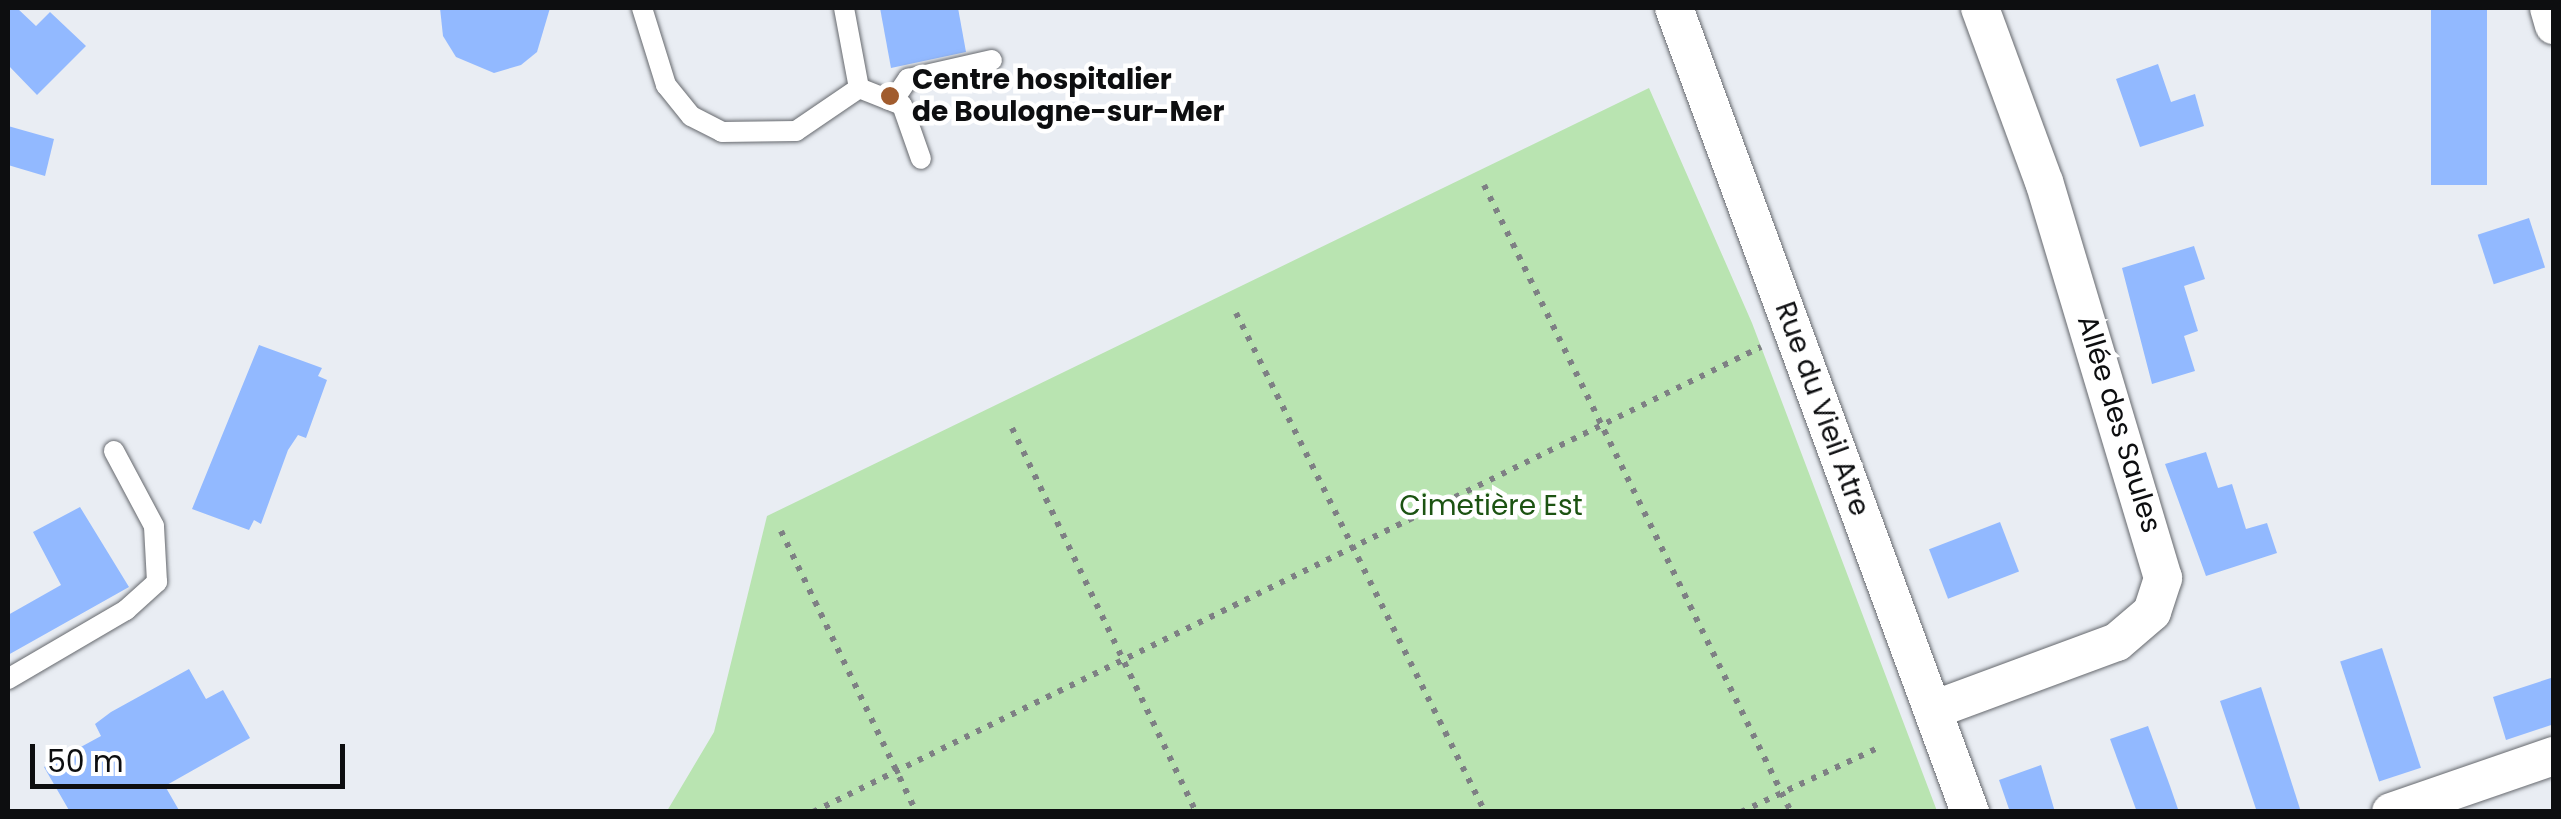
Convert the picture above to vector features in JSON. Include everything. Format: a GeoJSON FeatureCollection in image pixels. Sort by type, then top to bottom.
{"type":"FeatureCollection","features":[{"type":"Feature","properties":{"kind":"street","name":"Rue du Vieil Atre"},"geometry":{"type":"LineString","coordinates":[[1674,8],[1970,812]]}},
{"type":"Feature","properties":{"kind":"street","name":"Allée des Saules"},"geometry":{"type":"LineString","coordinates":[[1933,710],[2116,642],[2152,612],[2163,578],[2044,182],[1980,8]]}},
{"type":"Feature","properties":{"kind":"street"},"geometry":{"type":"LineString","coordinates":[[2549,8],[2554,26]]}},
{"type":"Feature","properties":{"kind":"street"},"geometry":{"type":"LineString","coordinates":[[2391,812],[2554,756]]}},
{"type":"Feature","properties":{"kind":"lane"},"geometry":{"type":"LineString","coordinates":[[642,8],[666,85],[691,116],[722,132],[796,131],[858,88]]}},
{"type":"Feature","properties":{"kind":"lane"},"geometry":{"type":"LineString","coordinates":[[844,8],[858,88]]}},
{"type":"Feature","properties":{"kind":"lane"},"geometry":{"type":"LineString","coordinates":[[893,100],[908,79],[992,60]]}},
{"type":"Feature","properties":{"kind":"lane"},"geometry":{"type":"LineString","coordinates":[[858,88],[893,100],[914,123],[921,159]]}},
{"type":"Feature","properties":{"kind":"lane"},"geometry":{"type":"LineString","coordinates":[[8,679],[126,610],[156,582],[154,526],[114,451]]}},
{"type":"Feature","properties":{"kind":"path"},"geometry":{"type":"LineString","coordinates":[[1484,185],[1599,426],[1786,790],[1791,812]]}},
{"type":"Feature","properties":{"kind":"path"},"geometry":{"type":"LineString","coordinates":[[1236,313],[1485,812]]}},
{"type":"Feature","properties":{"kind":"path"},"geometry":{"type":"LineString","coordinates":[[813,812],[1121,655],[1794,334]]}},
{"type":"Feature","properties":{"kind":"path"},"geometry":{"type":"LineString","coordinates":[[1012,428],[1196,812]]}},
{"type":"Feature","properties":{"kind":"path"},"geometry":{"type":"LineString","coordinates":[[780,531],[916,812]]}},
{"type":"Feature","properties":{"kind":"path"},"geometry":{"type":"LineString","coordinates":[[1741,812],[1880,747]]}},
{"type":"Feature","properties":{"kind":"green space","name":"Cimetière Est"},"geometry":{"type":"Polygon","coordinates":[[[1649,88],[1752,323],[1937,811],[667,811],[714,732],[767,516],[1649,88]]]}},
{"type":"Feature","properties":{"kind":"building"},"geometry":{"type":"Polygon","coordinates":[[[8,8],[17,8],[36,26],[50,12],[86,46],[37,95],[8,65],[8,8]]]}},
{"type":"Feature","properties":{"kind":"building"},"geometry":{"type":"Polygon","coordinates":[[[440,8],[550,8],[537,52],[521,65],[494,73],[456,57],[443,36],[440,8]]]}},
{"type":"Feature","properties":{"kind":"building"},"geometry":{"type":"Polygon","coordinates":[[[880,8],[958,8],[966,52],[891,68],[880,8]]]}},
{"type":"Feature","properties":{"kind":"building"},"geometry":{"type":"Polygon","coordinates":[[[2431,8],[2487,8],[2487,185],[2431,185],[2431,8]]]}},
{"type":"Feature","properties":{"kind":"building"},"geometry":{"type":"Polygon","coordinates":[[[2158,64],[2171,102],[2195,94],[2204,126],[2140,147],[2116,79],[2158,64]]]}},
{"type":"Feature","properties":{"kind":"building"},"geometry":{"type":"Polygon","coordinates":[[[8,126],[54,139],[45,176],[8,165],[8,126]]]}},
{"type":"Feature","properties":{"kind":"building"},"geometry":{"type":"Polygon","coordinates":[[[2529,218],[2545,267],[2494,284],[2478,235],[2529,218]]]}},
{"type":"Feature","properties":{"kind":"building"},"geometry":{"type":"Polygon","coordinates":[[[2194,246],[2205,279],[2184,286],[2198,331],[2184,336],[2195,371],[2152,384],[2122,268],[2194,246]]]}},
{"type":"Feature","properties":{"kind":"building"},"geometry":{"type":"Polygon","coordinates":[[[259,345],[322,368],[318,376],[327,380],[306,438],[298,435],[288,450],[261,524],[254,520],[249,530],[192,509],[259,345]]]}},
{"type":"Feature","properties":{"kind":"building"},"geometry":{"type":"Polygon","coordinates":[[[2206,452],[2218,488],[2232,484],[2246,529],[2267,523],[2277,553],[2206,576],[2165,464],[2206,452]]]}},
{"type":"Feature","properties":{"kind":"building"},"geometry":{"type":"Polygon","coordinates":[[[80,507],[129,587],[8,655],[8,615],[61,585],[33,532],[80,507]]]}},
{"type":"Feature","properties":{"kind":"building"},"geometry":{"type":"Polygon","coordinates":[[[2000,522],[2019,571],[1948,599],[1929,549],[2000,522]]]}},
{"type":"Feature","properties":{"kind":"building"},"geometry":{"type":"Polygon","coordinates":[[[2382,648],[2421,768],[2379,781],[2340,662],[2382,648]]]}},
{"type":"Feature","properties":{"kind":"building"},"geometry":{"type":"Polygon","coordinates":[[[189,669],[206,699],[223,690],[250,738],[165,786],[180,812],[70,812],[44,767],[101,736],[95,724],[111,712],[189,669]]]}},
{"type":"Feature","properties":{"kind":"building"},"geometry":{"type":"Polygon","coordinates":[[[2554,677],[2554,724],[2506,740],[2493,697],[2554,677]]]}},
{"type":"Feature","properties":{"kind":"building"},"geometry":{"type":"Polygon","coordinates":[[[2261,687],[2301,812],[2257,812],[2220,701],[2261,687]]]}},
{"type":"Feature","properties":{"kind":"building"},"geometry":{"type":"Polygon","coordinates":[[[2148,726],[2179,812],[2137,812],[2110,739],[2148,726]]]}},
{"type":"Feature","properties":{"kind":"building"},"geometry":{"type":"Polygon","coordinates":[[[2041,765],[2055,812],[2010,812],[1999,780],[2041,765]]]}},
{"type":"Feature","properties":{"kind":"place","name":"Centre hospitalier de Boulogne-sur-Mer"},"geometry":{"type":"Point","coordinates":[890,96]}}]}
